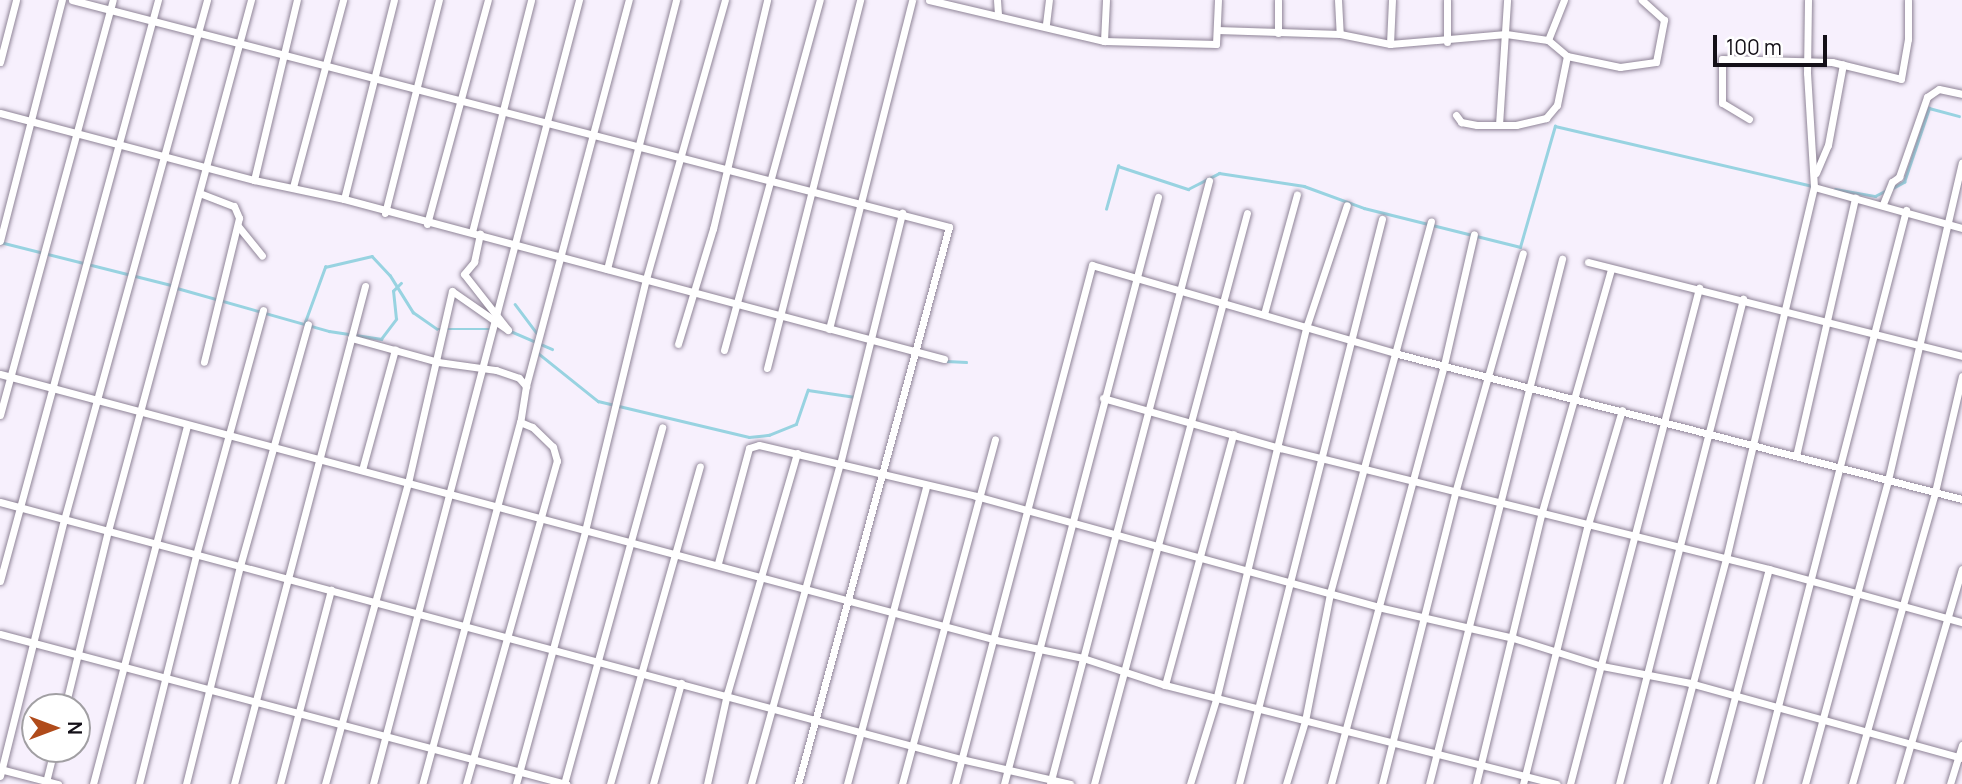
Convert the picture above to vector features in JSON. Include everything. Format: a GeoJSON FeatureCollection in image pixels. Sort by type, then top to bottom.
{"type":"FeatureCollection","features":[{"type":"Feature","properties":{"kind":"street"},"geometry":{"type":"LineString","coordinates":[[0,62],[16,0]]}},
{"type":"Feature","properties":{"kind":"street"},"geometry":{"type":"LineString","coordinates":[[0,241],[62,0]]}},
{"type":"Feature","properties":{"kind":"street"},"geometry":{"type":"LineString","coordinates":[[72,0],[200,30],[461,100],[729,167],[814,192],[902,212],[949,227],[850,602],[798,784]]}},
{"type":"Feature","properties":{"kind":"street"},"geometry":{"type":"LineString","coordinates":[[0,415],[113,0]]}},
{"type":"Feature","properties":{"kind":"street"},"geometry":{"type":"LineString","coordinates":[[0,581],[158,0]]}},
{"type":"Feature","properties":{"kind":"street"},"geometry":{"type":"LineString","coordinates":[[58,784],[1,771],[64,520],[207,0]]}},
{"type":"Feature","properties":{"kind":"street"},"geometry":{"type":"LineString","coordinates":[[69,693],[108,531],[202,194],[251,0]]}},
{"type":"Feature","properties":{"kind":"street"},"geometry":{"type":"LineString","coordinates":[[254,180],[297,0]]}},
{"type":"Feature","properties":{"kind":"street"},"geometry":{"type":"LineString","coordinates":[[293,187],[343,0]]}},
{"type":"Feature","properties":{"kind":"street"},"geometry":{"type":"LineString","coordinates":[[344,199],[372,76],[394,0]]}},
{"type":"Feature","properties":{"kind":"street"},"geometry":{"type":"LineString","coordinates":[[386,213],[439,0]]}},
{"type":"Feature","properties":{"kind":"street"},"geometry":{"type":"LineString","coordinates":[[427,224],[488,0]]}},
{"type":"Feature","properties":{"kind":"street"},"geometry":{"type":"LineString","coordinates":[[325,784],[408,483],[438,362],[452,291],[508,330],[464,274],[474,262],[476,233],[531,0]]}},
{"type":"Feature","properties":{"kind":"street"},"geometry":{"type":"LineString","coordinates":[[373,784],[485,368],[579,0]]}},
{"type":"Feature","properties":{"kind":"street"},"geometry":{"type":"LineString","coordinates":[[422,784],[495,505],[520,422],[526,386],[563,256],[592,132],[629,0]]}},
{"type":"Feature","properties":{"kind":"street"},"geometry":{"type":"LineString","coordinates":[[607,269],[676,0]]}},
{"type":"Feature","properties":{"kind":"street"},"geometry":{"type":"LineString","coordinates":[[516,784],[585,531],[646,279],[725,0]]}},
{"type":"Feature","properties":{"kind":"street"},"geometry":{"type":"LineString","coordinates":[[678,344],[729,167],[767,0]]}},
{"type":"Feature","properties":{"kind":"street"},"geometry":{"type":"LineString","coordinates":[[724,350],[820,0]]}},
{"type":"Feature","properties":{"kind":"street"},"geometry":{"type":"LineString","coordinates":[[767,368],[814,192],[860,0]]}},
{"type":"Feature","properties":{"kind":"street"},"geometry":{"type":"LineString","coordinates":[[829,329],[912,0]]}},
{"type":"Feature","properties":{"kind":"street"},"geometry":{"type":"LineString","coordinates":[[932,0],[1046,24],[1104,41],[1216,44],[1218,0]]}},
{"type":"Feature","properties":{"kind":"street"},"geometry":{"type":"LineString","coordinates":[[997,0],[998,14]]}},
{"type":"Feature","properties":{"kind":"street"},"geometry":{"type":"LineString","coordinates":[[1046,24],[1049,0]]}},
{"type":"Feature","properties":{"kind":"street"},"geometry":{"type":"LineString","coordinates":[[1104,41],[1106,0]]}},
{"type":"Feature","properties":{"kind":"street"},"geometry":{"type":"LineString","coordinates":[[1278,0],[1278,33]]}},
{"type":"Feature","properties":{"kind":"street"},"geometry":{"type":"LineString","coordinates":[[1338,0],[1340,34]]}},
{"type":"Feature","properties":{"kind":"street"},"geometry":{"type":"LineString","coordinates":[[1390,44],[1392,0]]}},
{"type":"Feature","properties":{"kind":"street"},"geometry":{"type":"LineString","coordinates":[[1447,0],[1447,42]]}},
{"type":"Feature","properties":{"kind":"street"},"geometry":{"type":"LineString","coordinates":[[1499,125],[1507,0]]}},
{"type":"Feature","properties":{"kind":"street"},"geometry":{"type":"LineString","coordinates":[[1548,40],[1564,0]]}},
{"type":"Feature","properties":{"kind":"street"},"geometry":{"type":"LineString","coordinates":[[1217,30],[1340,34],[1390,44],[1447,42],[1506,34],[1548,40],[1567,56],[1620,67],[1656,62],[1664,20],[1642,0]]}},
{"type":"Feature","properties":{"kind":"street"},"geometry":{"type":"LineString","coordinates":[[1665,784],[1690,683],[1726,559],[1814,187],[1807,60],[1808,0]]}},
{"type":"Feature","properties":{"kind":"street"},"geometry":{"type":"LineString","coordinates":[[1749,119],[1722,103],[1722,60],[1807,60],[1843,64],[1901,79],[1908,39],[1908,0]]}},
{"type":"Feature","properties":{"kind":"street"},"geometry":{"type":"LineString","coordinates":[[1456,115],[1461,122],[1499,125],[1546,118],[1557,105],[1567,56]]}},
{"type":"Feature","properties":{"kind":"street"},"geometry":{"type":"LineString","coordinates":[[1814,177],[1828,145],[1843,64]]}},
{"type":"Feature","properties":{"kind":"street"},"geometry":{"type":"LineString","coordinates":[[1883,204],[1892,182],[1899,177],[1927,97],[1939,89],[1962,94]]}},
{"type":"Feature","properties":{"kind":"street"},"geometry":{"type":"LineString","coordinates":[[0,113],[120,142],[254,180],[344,199],[427,224],[476,233],[693,294],[916,349],[944,359]]}},
{"type":"Feature","properties":{"kind":"street"},"geometry":{"type":"LineString","coordinates":[[1805,784],[1888,480],[1962,163]]}},
{"type":"Feature","properties":{"kind":"street"},"geometry":{"type":"LineString","coordinates":[[1051,781],[1178,288],[1209,181]]}},
{"type":"Feature","properties":{"kind":"street"},"geometry":{"type":"LineString","coordinates":[[1814,187],[1906,210],[1962,228]]}},
{"type":"Feature","properties":{"kind":"street"},"geometry":{"type":"LineString","coordinates":[[202,194],[234,206],[239,226],[262,256]]}},
{"type":"Feature","properties":{"kind":"street"},"geometry":{"type":"LineString","coordinates":[[1264,314],[1297,194]]}},
{"type":"Feature","properties":{"kind":"street"},"geometry":{"type":"LineString","coordinates":[[1004,784],[1134,278],[1158,197]]}},
{"type":"Feature","properties":{"kind":"street"},"geometry":{"type":"LineString","coordinates":[[1796,456],[1855,198]]}},
{"type":"Feature","properties":{"kind":"street"},"geometry":{"type":"LineString","coordinates":[[1190,784],[1217,696],[1245,571],[1280,448],[1307,326],[1348,205]]}},
{"type":"Feature","properties":{"kind":"street"},"geometry":{"type":"LineString","coordinates":[[1758,784],[1906,210]]}},
{"type":"Feature","properties":{"kind":"street"},"geometry":{"type":"LineString","coordinates":[[751,784],[770,707],[840,464],[902,212]]}},
{"type":"Feature","properties":{"kind":"street"},"geometry":{"type":"LineString","coordinates":[[1094,784],[1127,673],[1157,546],[1247,213]]}},
{"type":"Feature","properties":{"kind":"street"},"geometry":{"type":"LineString","coordinates":[[1239,784],[1292,582],[1319,457],[1354,341],[1382,219]]}},
{"type":"Feature","properties":{"kind":"street"},"geometry":{"type":"LineString","coordinates":[[1286,784],[1304,722],[1330,593],[1362,468],[1398,354],[1431,222]]}},
{"type":"Feature","properties":{"kind":"street"},"geometry":{"type":"LineString","coordinates":[[204,362],[239,226]]}},
{"type":"Feature","properties":{"kind":"street"},"geometry":{"type":"LineString","coordinates":[[1331,784],[1348,730],[1378,607],[1444,365],[1474,234]]}},
{"type":"Feature","properties":{"kind":"street"},"geometry":{"type":"LineString","coordinates":[[1381,784],[1394,742],[1455,493],[1523,253]]}},
{"type":"Feature","properties":{"kind":"street"},"geometry":{"type":"LineString","coordinates":[[1429,784],[1498,504],[1533,385],[1562,259]]}},
{"type":"Feature","properties":{"kind":"street"},"geometry":{"type":"LineString","coordinates":[[1588,262],[1922,343],[1962,356]]}},
{"type":"Feature","properties":{"kind":"street"},"geometry":{"type":"LineString","coordinates":[[955,784],[996,640],[1092,265],[1398,354],[1533,385],[1962,499]]}},
{"type":"Feature","properties":{"kind":"street"},"geometry":{"type":"LineString","coordinates":[[1476,784],[1541,516],[1611,270]]}},
{"type":"Feature","properties":{"kind":"street"},"geometry":{"type":"LineString","coordinates":[[234,784],[285,578],[365,286]]}},
{"type":"Feature","properties":{"kind":"street"},"geometry":{"type":"LineString","coordinates":[[1570,784],[1699,288]]}},
{"type":"Feature","properties":{"kind":"street"},"geometry":{"type":"LineString","coordinates":[[1619,784],[1743,299]]}},
{"type":"Feature","properties":{"kind":"street"},"geometry":{"type":"LineString","coordinates":[[139,784],[196,555],[263,310]]}},
{"type":"Feature","properties":{"kind":"street"},"geometry":{"type":"LineString","coordinates":[[186,784],[211,692],[240,566],[308,324]]}},
{"type":"Feature","properties":{"kind":"street"},"geometry":{"type":"LineString","coordinates":[[351,338],[438,362],[485,368],[513,375],[526,386]]}},
{"type":"Feature","properties":{"kind":"street"},"geometry":{"type":"LineString","coordinates":[[362,470],[395,349]]}},
{"type":"Feature","properties":{"kind":"street"},"geometry":{"type":"LineString","coordinates":[[0,374],[450,495],[539,516],[585,531],[719,563],[850,602],[1039,651],[1083,658],[1165,685],[1261,707],[1304,722],[1438,752],[1525,780],[1557,784]]}},
{"type":"Feature","properties":{"kind":"street"},"geometry":{"type":"LineString","coordinates":[[1852,784],[1935,492],[1962,376]]}},
{"type":"Feature","properties":{"kind":"street"},"geometry":{"type":"LineString","coordinates":[[1103,398],[1280,448],[1541,516],[1769,569],[1962,622]]}},
{"type":"Feature","properties":{"kind":"street"},"geometry":{"type":"LineString","coordinates":[[1525,780],[1587,527],[1622,410]]}},
{"type":"Feature","properties":{"kind":"street"},"geometry":{"type":"LineString","coordinates":[[466,784],[556,454],[532,427],[520,422]]}},
{"type":"Feature","properties":{"kind":"street"},"geometry":{"type":"LineString","coordinates":[[93,784],[153,543],[187,425]]}},
{"type":"Feature","properties":{"kind":"street"},"geometry":{"type":"LineString","coordinates":[[0,634],[430,751],[564,784],[627,541],[662,427]]}},
{"type":"Feature","properties":{"kind":"street"},"geometry":{"type":"LineString","coordinates":[[1165,685],[1233,434]]}},
{"type":"Feature","properties":{"kind":"street"},"geometry":{"type":"LineString","coordinates":[[902,784],[976,496],[995,439]]}},
{"type":"Feature","properties":{"kind":"street"},"geometry":{"type":"LineString","coordinates":[[719,563],[749,448],[759,445],[976,496],[1378,607],[1513,638],[1602,666],[1690,683],[1866,729],[1960,757]]}},
{"type":"Feature","properties":{"kind":"street"},"geometry":{"type":"LineString","coordinates":[[707,784],[727,694],[797,453]]}},
{"type":"Feature","properties":{"kind":"street"},"geometry":{"type":"LineString","coordinates":[[610,784],[700,467]]}},
{"type":"Feature","properties":{"kind":"street"},"geometry":{"type":"LineString","coordinates":[[848,784],[926,486]]}},
{"type":"Feature","properties":{"kind":"street"},"geometry":{"type":"LineString","coordinates":[[0,502],[463,627],[727,694],[961,759],[1070,784]]}},
{"type":"Feature","properties":{"kind":"street"},"geometry":{"type":"LineString","coordinates":[[1712,784],[1733,696],[1769,569]]}},
{"type":"Feature","properties":{"kind":"street"},"geometry":{"type":"LineString","coordinates":[[1899,784],[1962,569]]}},
{"type":"Feature","properties":{"kind":"street"},"geometry":{"type":"LineString","coordinates":[[280,784],[331,590]]}},
{"type":"Feature","properties":{"kind":"street"},"geometry":{"type":"LineString","coordinates":[[653,784],[681,682]]}},
{"type":"Feature","properties":{"kind":"street"},"geometry":{"type":"LineString","coordinates":[[1950,784],[1962,745]]}},
{"type":"Feature","properties":{"kind":"street"},"geometry":{"type":"LineString","coordinates":[[45,782],[50,763]]}},
{"type":"Feature","properties":{"kind":"waterway"},"geometry":{"type":"LineString","coordinates":[[1893,188],[1904,182],[1929,108],[1959,116]]}},
{"type":"Feature","properties":{"kind":"waterway"},"geometry":{"type":"LineString","coordinates":[[1106,209],[1118,166],[1188,189],[1219,173],[1304,186],[1364,208],[1520,247],[1555,126],[1812,186]]}},
{"type":"Feature","properties":{"kind":"waterway"},"geometry":{"type":"LineString","coordinates":[[1835,189],[1875,196],[1887,190]]}},
{"type":"Feature","properties":{"kind":"waterway"},"geometry":{"type":"LineString","coordinates":[[0,242],[171,285]]}},
{"type":"Feature","properties":{"kind":"waterway"},"geometry":{"type":"LineString","coordinates":[[305,322],[325,267],[372,256],[390,275],[413,312],[437,329],[492,329]]}},
{"type":"Feature","properties":{"kind":"waterway"},"geometry":{"type":"LineString","coordinates":[[177,288],[329,331],[381,339],[396,319],[393,291],[401,283]]}},
{"type":"Feature","properties":{"kind":"waterway"},"geometry":{"type":"LineString","coordinates":[[515,304],[537,333]]}},
{"type":"Feature","properties":{"kind":"waterway"},"geometry":{"type":"LineString","coordinates":[[508,330],[552,349]]}},
{"type":"Feature","properties":{"kind":"waterway"},"geometry":{"type":"LineString","coordinates":[[538,353],[598,401],[749,437],[769,435],[796,424],[808,390],[856,397]]}},
{"type":"Feature","properties":{"kind":"waterway"},"geometry":{"type":"LineString","coordinates":[[946,361],[966,362]]}}]}
